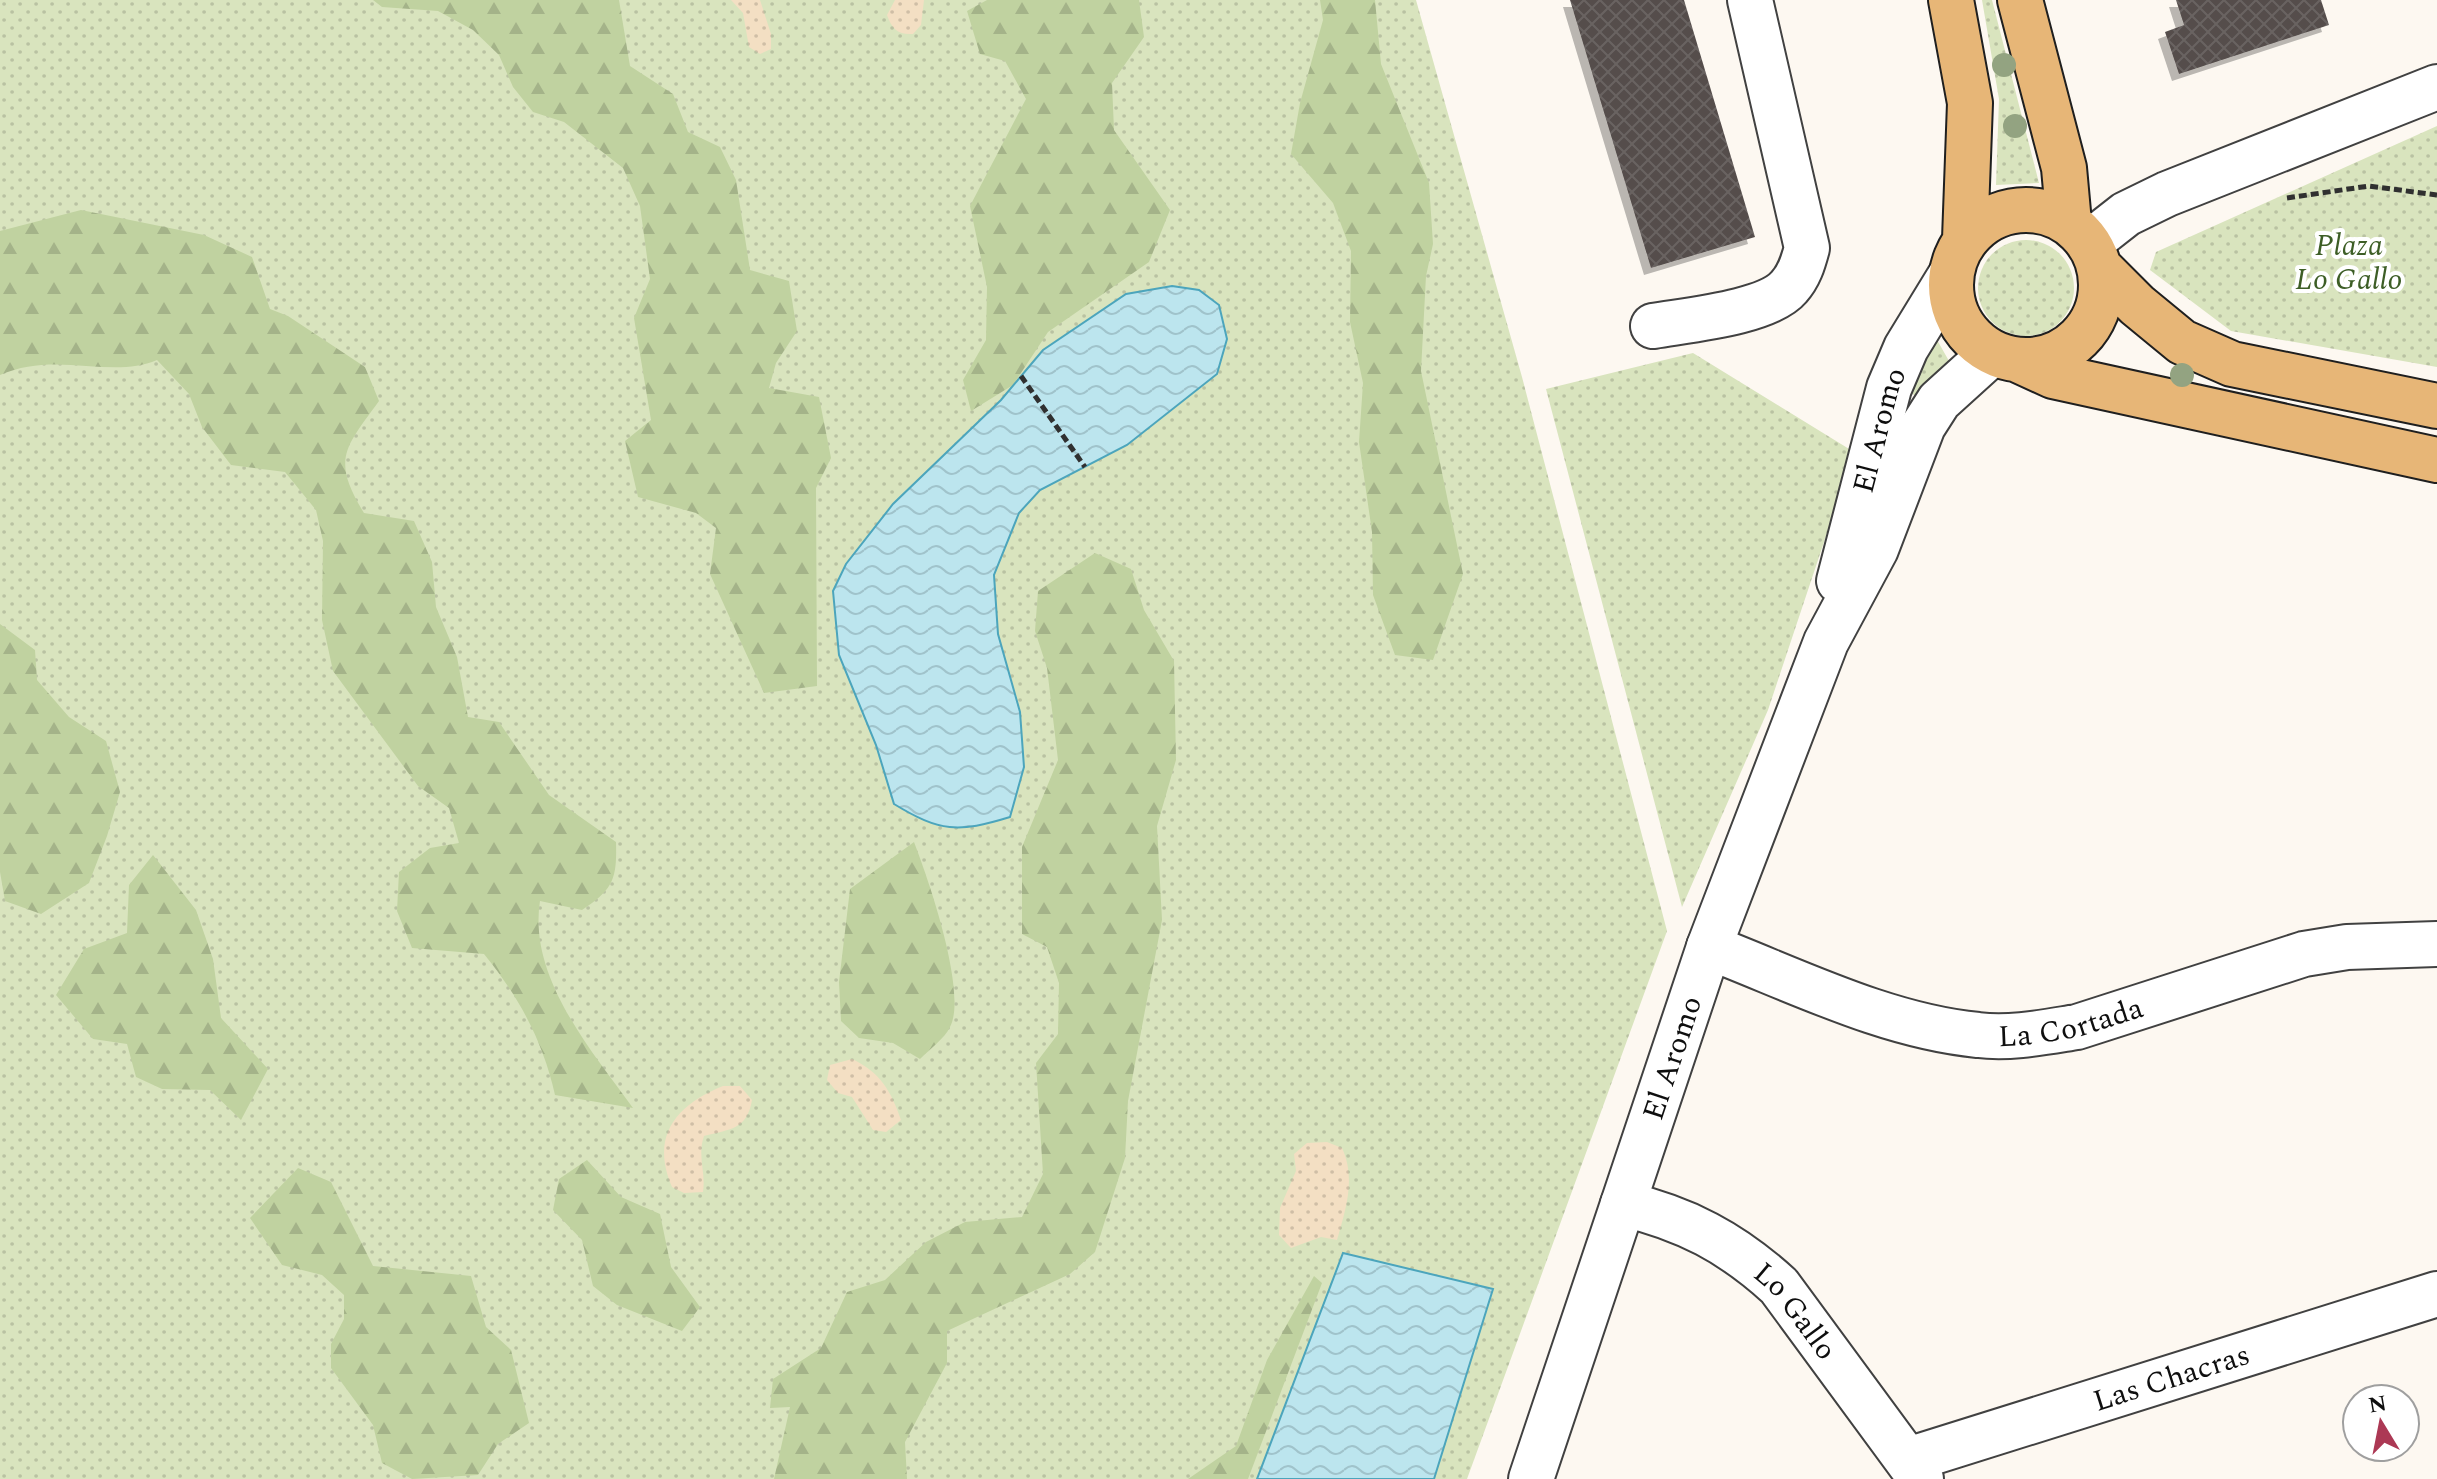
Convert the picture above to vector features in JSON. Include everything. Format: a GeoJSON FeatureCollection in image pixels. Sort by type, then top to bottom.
{"type":"FeatureCollection","features":[{"type":"Feature","properties":{"kind":"main road"},"geometry":{"type":"LineString","coordinates":[[1951,0],[1970,103],[1953,307],[1968,334],[2005,356],[2067,379],[2437,460]]}},
{"type":"Feature","properties":{"kind":"main road"},"geometry":{"type":"LineString","coordinates":[[2005,356],[2041,359],[2064,350],[2083,335],[2096,315],[2101,292],[2064,168],[2020,0]]}},
{"type":"Feature","properties":{"kind":"main road"},"geometry":{"type":"LineString","coordinates":[[1957,258],[1982,223],[2002,213],[2025,209],[2048,213],[2086,245],[2137,305],[2182,342],[2232,364],[2437,406]]}},
{"type":"Feature","properties":{"kind":"street"},"geometry":{"type":"LineString","coordinates":[[1653,326],[1766,303],[1787,290],[1800,271],[1807,248],[1750,0]]}},
{"type":"Feature","properties":{"kind":"street"},"geometry":{"type":"LineString","coordinates":[[2086,245],[2126,214],[2167,194],[2437,87]]}},
{"type":"Feature","properties":{"kind":"street","name":"El Aromo"},"geometry":{"type":"LineString","coordinates":[[1531,1479],[1709,947],[1826,642],[1889,388],[1906,348],[1957,258]]}},
{"type":"Feature","properties":{"kind":"street","name":"El Aromo"},"geometry":{"type":"LineString","coordinates":[[1826,642],[1876,549],[1923,426],[1939,401],[2005,356]]}},
{"type":"Feature","properties":{"kind":"street","name":"La Cortada"},"geometry":{"type":"LineString","coordinates":[[1709,947],[1899,1020],[1979,1035],[2042,1033],[2077,1027],[2304,954],[2362,946],[2437,944]]}},
{"type":"Feature","properties":{"kind":"street","name":"Lo Gallo"},"geometry":{"type":"LineString","coordinates":[[1623,1204],[1688,1223],[1750,1260],[1779,1286],[1914,1470]]}},
{"type":"Feature","properties":{"kind":"street","name":"Las Chacras"},"geometry":{"type":"LineString","coordinates":[[1914,1470],[2437,1294]]}},
{"type":"Feature","properties":{"kind":"path"},"geometry":{"type":"LineString","coordinates":[[2277,199],[2369,186],[2437,195]]}},
{"type":"Feature","properties":{"kind":"path"},"geometry":{"type":"LineString","coordinates":[[1021,376],[1085,467]]}},
{"type":"Feature","properties":{"kind":"green space"},"geometry":{"type":"Polygon","coordinates":[[[0,0],[1416,0],[1522,377],[1667,931],[1467,1479],[0,1479],[0,0]]]}},
{"type":"Feature","properties":{"kind":"green space"},"geometry":{"type":"Polygon","coordinates":[[[373,0],[619,0],[630,66],[673,94],[688,132],[720,147],[736,180],[750,270],[789,281],[797,331],[776,363],[769,388],[819,397],[831,458],[816,488],[817,686],[764,693],[710,574],[716,528],[696,513],[638,497],[625,441],[651,420],[634,318],[650,279],[640,206],[623,168],[564,122],[533,112],[513,87],[499,55],[473,30],[438,11],[382,7],[373,0]]]}},
{"type":"Feature","properties":{"kind":"green space"},"geometry":{"type":"Polygon","coordinates":[[[987,0],[1139,0],[1144,37],[1112,83],[1114,130],[1170,210],[1149,262],[1048,332],[1013,385],[971,411],[963,380],[986,340],[987,287],[970,206],[1026,99],[1005,61],[980,54],[967,11],[987,0]]]}},
{"type":"Feature","properties":{"kind":"green space"},"geometry":{"type":"Polygon","coordinates":[[[1320,0],[1375,0],[1381,64],[1429,183],[1433,244],[1426,276],[1421,371],[1463,574],[1433,660],[1395,655],[1373,595],[1372,532],[1359,442],[1363,383],[1350,322],[1351,251],[1333,203],[1291,154],[1300,103],[1323,20],[1320,0]]]}},
{"type":"Feature","properties":{"kind":"green space"},"geometry":{"type":"Polygon","coordinates":[[[1982,0],[1992,0],[2039,183],[1996,185],[1999,99],[1982,0]]]}},
{"type":"Feature","properties":{"kind":"green space","name":"Plaza Lo Gallo"},"geometry":{"type":"Polygon","coordinates":[[[2437,126],[2437,367],[2231,331],[2150,270],[2156,252],[2437,126]]]}},
{"type":"Feature","properties":{"kind":"green space"},"geometry":{"type":"Polygon","coordinates":[[[81,210],[204,235],[252,257],[270,309],[288,316],[365,367],[379,401],[346,454],[348,479],[364,513],[414,521],[432,562],[436,607],[457,657],[468,717],[499,722],[549,795],[616,842],[614,874],[601,896],[582,910],[540,901],[539,929],[553,985],[566,1011],[633,1108],[555,1095],[544,1056],[528,1020],[484,954],[412,948],[397,911],[399,872],[430,848],[459,843],[449,808],[418,786],[333,671],[322,620],[323,541],[316,510],[285,472],[231,465],[202,427],[189,394],[157,360],[121,367],[42,365],[0,375],[0,231],[81,210]]]}},
{"type":"Feature","properties":{"kind":"green space"},"geometry":{"type":"Polygon","coordinates":[[[2026,240],[2044,243],[2060,254],[2071,270],[2074,288],[2071,306],[2060,322],[2044,333],[2026,336],[2008,333],[1992,322],[1981,306],[1978,288],[1981,270],[1992,254],[2008,243],[2026,240]]]}},
{"type":"Feature","properties":{"kind":"green space"},"geometry":{"type":"Polygon","coordinates":[[[1932,331],[1949,361],[1935,374],[1920,398],[1905,390],[1932,331]]]}},
{"type":"Feature","properties":{"kind":"green space"},"geometry":{"type":"Polygon","coordinates":[[[1693,353],[1854,452],[1768,710],[1682,907],[1546,389],[1693,353]]]}},
{"type":"Feature","properties":{"kind":"green space"},"geometry":{"type":"Polygon","coordinates":[[[1095,553],[1131,569],[1144,610],[1174,661],[1176,760],[1157,826],[1162,920],[1128,1101],[1125,1158],[1095,1252],[1070,1274],[947,1331],[947,1363],[905,1442],[907,1479],[774,1479],[790,1407],[770,1408],[773,1379],[821,1348],[847,1292],[885,1280],[926,1242],[965,1222],[1022,1217],[1043,1174],[1036,1063],[1058,1034],[1059,983],[1047,947],[1022,934],[1022,847],[1058,760],[1047,668],[1035,631],[1038,591],[1095,553]]]}},
{"type":"Feature","properties":{"kind":"green space"},"geometry":{"type":"Polygon","coordinates":[[[0,624],[35,650],[37,680],[69,717],[106,741],[120,792],[89,883],[41,914],[5,901],[0,872],[0,624]]]}},
{"type":"Feature","properties":{"kind":"green space"},"geometry":{"type":"Polygon","coordinates":[[[914,842],[944,935],[954,989],[950,1027],[920,1059],[893,1043],[859,1038],[841,1021],[839,982],[850,889],[914,842]]]}},
{"type":"Feature","properties":{"kind":"green space"},"geometry":{"type":"Polygon","coordinates":[[[153,855],[196,910],[213,959],[221,1018],[268,1069],[241,1120],[210,1090],[162,1089],[136,1077],[127,1044],[93,1039],[56,995],[84,949],[127,933],[129,885],[153,855]]]}},
{"type":"Feature","properties":{"kind":"green space"},"geometry":{"type":"Polygon","coordinates":[[[587,1160],[621,1197],[660,1214],[671,1267],[700,1307],[682,1331],[617,1305],[593,1286],[582,1240],[553,1210],[559,1179],[587,1160]]]}},
{"type":"Feature","properties":{"kind":"green space"},"geometry":{"type":"Polygon","coordinates":[[[298,1168],[331,1182],[373,1266],[471,1276],[486,1327],[511,1350],[529,1423],[498,1444],[478,1475],[412,1479],[382,1463],[373,1425],[331,1368],[331,1344],[344,1319],[344,1295],[322,1275],[282,1265],[250,1218],[298,1168]]]}},
{"type":"Feature","properties":{"kind":"green space"},"geometry":{"type":"Polygon","coordinates":[[[1314,1276],[1322,1283],[1248,1479],[1188,1479],[1236,1446],[1267,1360],[1314,1276]]]}},
{"type":"Feature","properties":{"kind":"sand"},"geometry":{"type":"Polygon","coordinates":[[[731,0],[760,0],[771,34],[771,49],[760,54],[749,47],[743,13],[731,0]]]}},
{"type":"Feature","properties":{"kind":"sand"},"geometry":{"type":"Polygon","coordinates":[[[895,0],[924,0],[921,25],[913,34],[900,32],[891,24],[887,15],[895,0]]]}},
{"type":"Feature","properties":{"kind":"sand"},"geometry":{"type":"Polygon","coordinates":[[[852,1059],[877,1076],[893,1100],[901,1120],[886,1132],[873,1130],[852,1097],[838,1093],[827,1080],[830,1065],[852,1059]]]}},
{"type":"Feature","properties":{"kind":"sand"},"geometry":{"type":"Polygon","coordinates":[[[723,1086],[740,1086],[752,1100],[750,1110],[736,1127],[704,1136],[701,1151],[703,1192],[684,1193],[672,1187],[666,1169],[666,1138],[680,1113],[723,1086]]]}},
{"type":"Feature","properties":{"kind":"sand"},"geometry":{"type":"Polygon","coordinates":[[[1327,1142],[1342,1148],[1348,1171],[1346,1205],[1337,1240],[1321,1237],[1291,1248],[1279,1235],[1280,1208],[1296,1171],[1294,1154],[1307,1143],[1327,1142]]]}},
{"type":"Feature","properties":{"kind":"water"},"geometry":{"type":"Polygon","coordinates":[[[1172,286],[1199,290],[1219,305],[1227,339],[1217,374],[1127,445],[1040,490],[1019,513],[994,575],[998,634],[1020,712],[1024,767],[1010,817],[963,827],[937,825],[924,820],[894,804],[876,745],[839,655],[833,591],[846,564],[893,504],[1001,400],[1043,350],[1126,294],[1172,286]]]}},
{"type":"Feature","properties":{"kind":"water"},"geometry":{"type":"Polygon","coordinates":[[[1343,1253],[1493,1289],[1434,1479],[1257,1479],[1343,1253]]]}},
{"type":"Feature","properties":{"kind":"building"},"geometry":{"type":"Polygon","coordinates":[[[1570,0],[1684,0],[1755,237],[1651,268],[1570,0]]]}},
{"type":"Feature","properties":{"kind":"building"},"geometry":{"type":"Polygon","coordinates":[[[2176,0],[2321,0],[2329,25],[2179,74],[2165,32],[2184,25],[2176,0]]]}}]}
